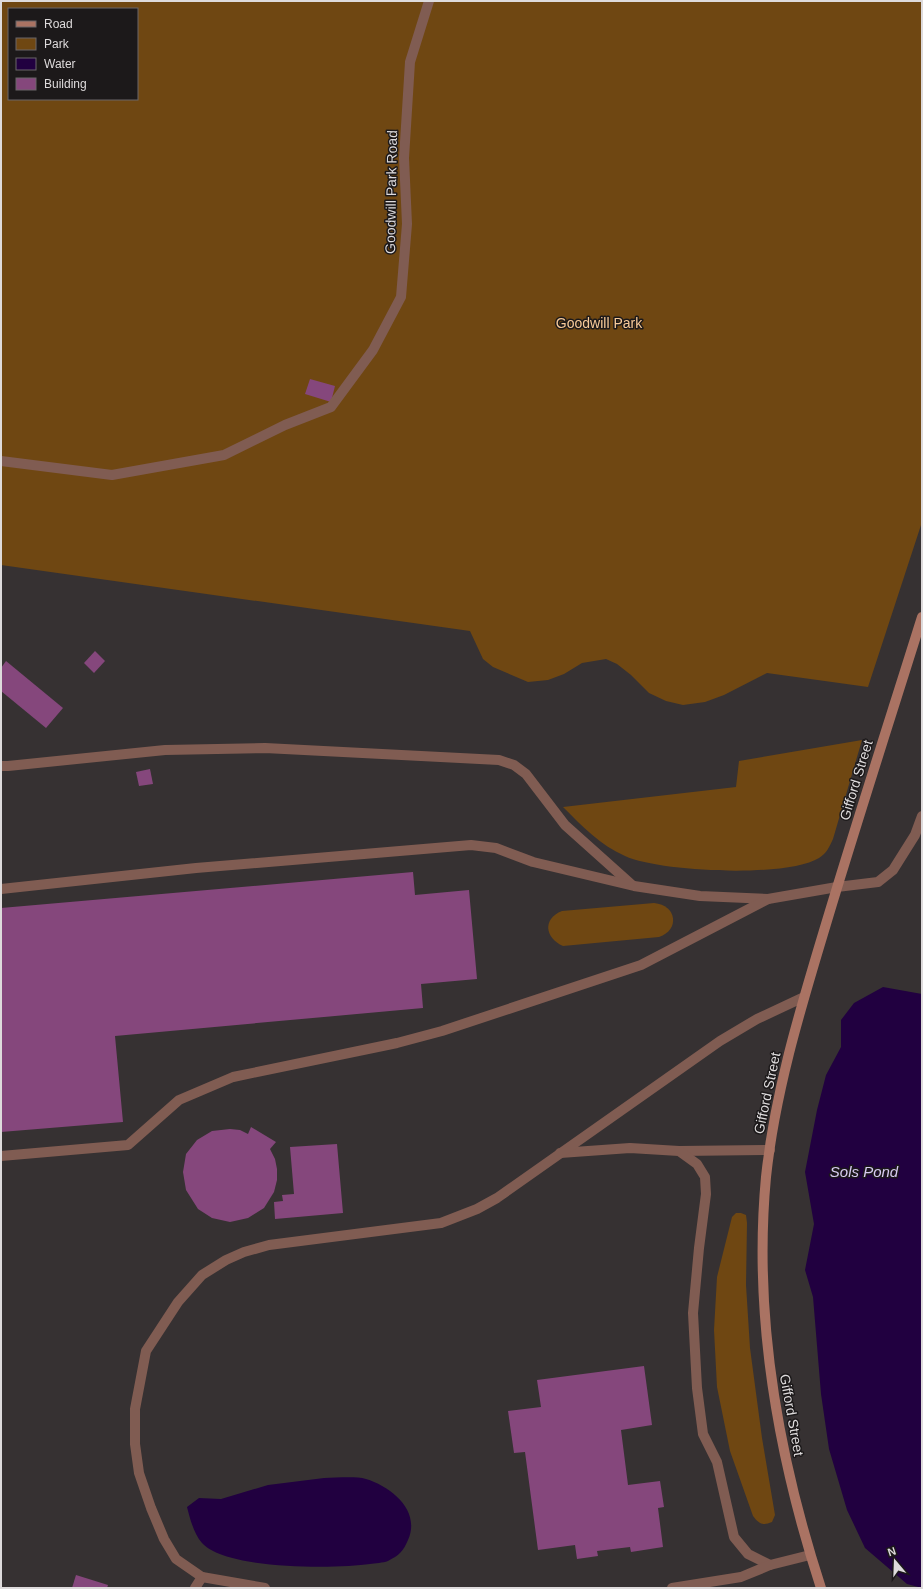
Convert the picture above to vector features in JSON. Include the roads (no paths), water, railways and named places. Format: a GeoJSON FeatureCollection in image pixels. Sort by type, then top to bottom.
{"type":"FeatureCollection","features":[{"type":"Feature","properties":{"kind":"main road","name":"Gifford Street"},"geometry":{"type":"LineString","coordinates":[[821,1588],[800,1522],[785,1458],[770,1369],[765,1302],[763,1238],[766,1180],[782,1083],[804,997],[922,617]]}},
{"type":"Feature","properties":{"kind":"lane","name":"Goodwill Park Road"},"geometry":{"type":"LineString","coordinates":[[1,461],[112,475],[224,455],[285,425],[330,406],[373,350],[401,297],[407,224],[404,158],[410,62],[429,1]]}},
{"type":"Feature","properties":{"kind":"lane"},"geometry":{"type":"LineString","coordinates":[[1,766],[165,750],[264,748],[500,760],[514,765],[526,774],[565,825],[634,886]]}},
{"type":"Feature","properties":{"kind":"lane"},"geometry":{"type":"LineString","coordinates":[[1,889],[196,868],[471,845],[496,848],[533,862],[634,886],[700,896],[768,899],[837,887],[878,882],[893,870],[915,835],[922,816]]}},
{"type":"Feature","properties":{"kind":"lane"},"geometry":{"type":"LineString","coordinates":[[1,1156],[128,1145],[179,1100],[233,1077],[442,1032],[641,965],[768,899]]}},
{"type":"Feature","properties":{"kind":"lane"},"geometry":{"type":"LineString","coordinates":[[265,1588],[202,1577],[176,1559],[164,1539],[139,1473],[135,1444],[135,1409],[146,1351],[178,1302],[202,1275],[226,1260],[244,1252],[269,1245],[441,1223],[477,1209],[497,1198],[720,1041],[757,1020],[804,997]]}},
{"type":"Feature","properties":{"kind":"lane"},"geometry":{"type":"LineString","coordinates":[[560,1153],[630,1148],[679,1151],[770,1150]]}},
{"type":"Feature","properties":{"kind":"lane"},"geometry":{"type":"LineString","coordinates":[[679,1151],[697,1164],[705,1178],[706,1194],[698,1248],[693,1313],[697,1388],[703,1434],[717,1462],[734,1537],[748,1554],[770,1565]]}},
{"type":"Feature","properties":{"kind":"lane"},"geometry":{"type":"LineString","coordinates":[[672,1588],[741,1577],[770,1565],[810,1555]]}},
{"type":"Feature","properties":{"kind":"lane"},"geometry":{"type":"LineString","coordinates":[[195,1588],[202,1577]]}},
{"type":"Feature","properties":{"kind":"water","name":"Sols Pond"},"geometry":{"type":"Polygon","coordinates":[[[883,987],[922,994],[922,1588],[907,1584],[865,1548],[847,1510],[829,1449],[821,1394],[813,1297],[805,1270],[814,1224],[805,1172],[817,1110],[826,1075],[841,1047],[841,1020],[854,1003],[883,987]]]}},
{"type":"Feature","properties":{"kind":"water"},"geometry":{"type":"Polygon","coordinates":[[[351,1477],[366,1479],[385,1488],[402,1502],[411,1519],[411,1529],[404,1548],[398,1555],[384,1562],[333,1567],[282,1566],[234,1558],[215,1552],[202,1543],[195,1531],[187,1507],[199,1498],[221,1499],[268,1485],[324,1478],[351,1477]]]}},
{"type":"Feature","properties":{"kind":"park label","name":"Goodwill Park"},"geometry":{"type":"Point","coordinates":[599,323]}}]}
